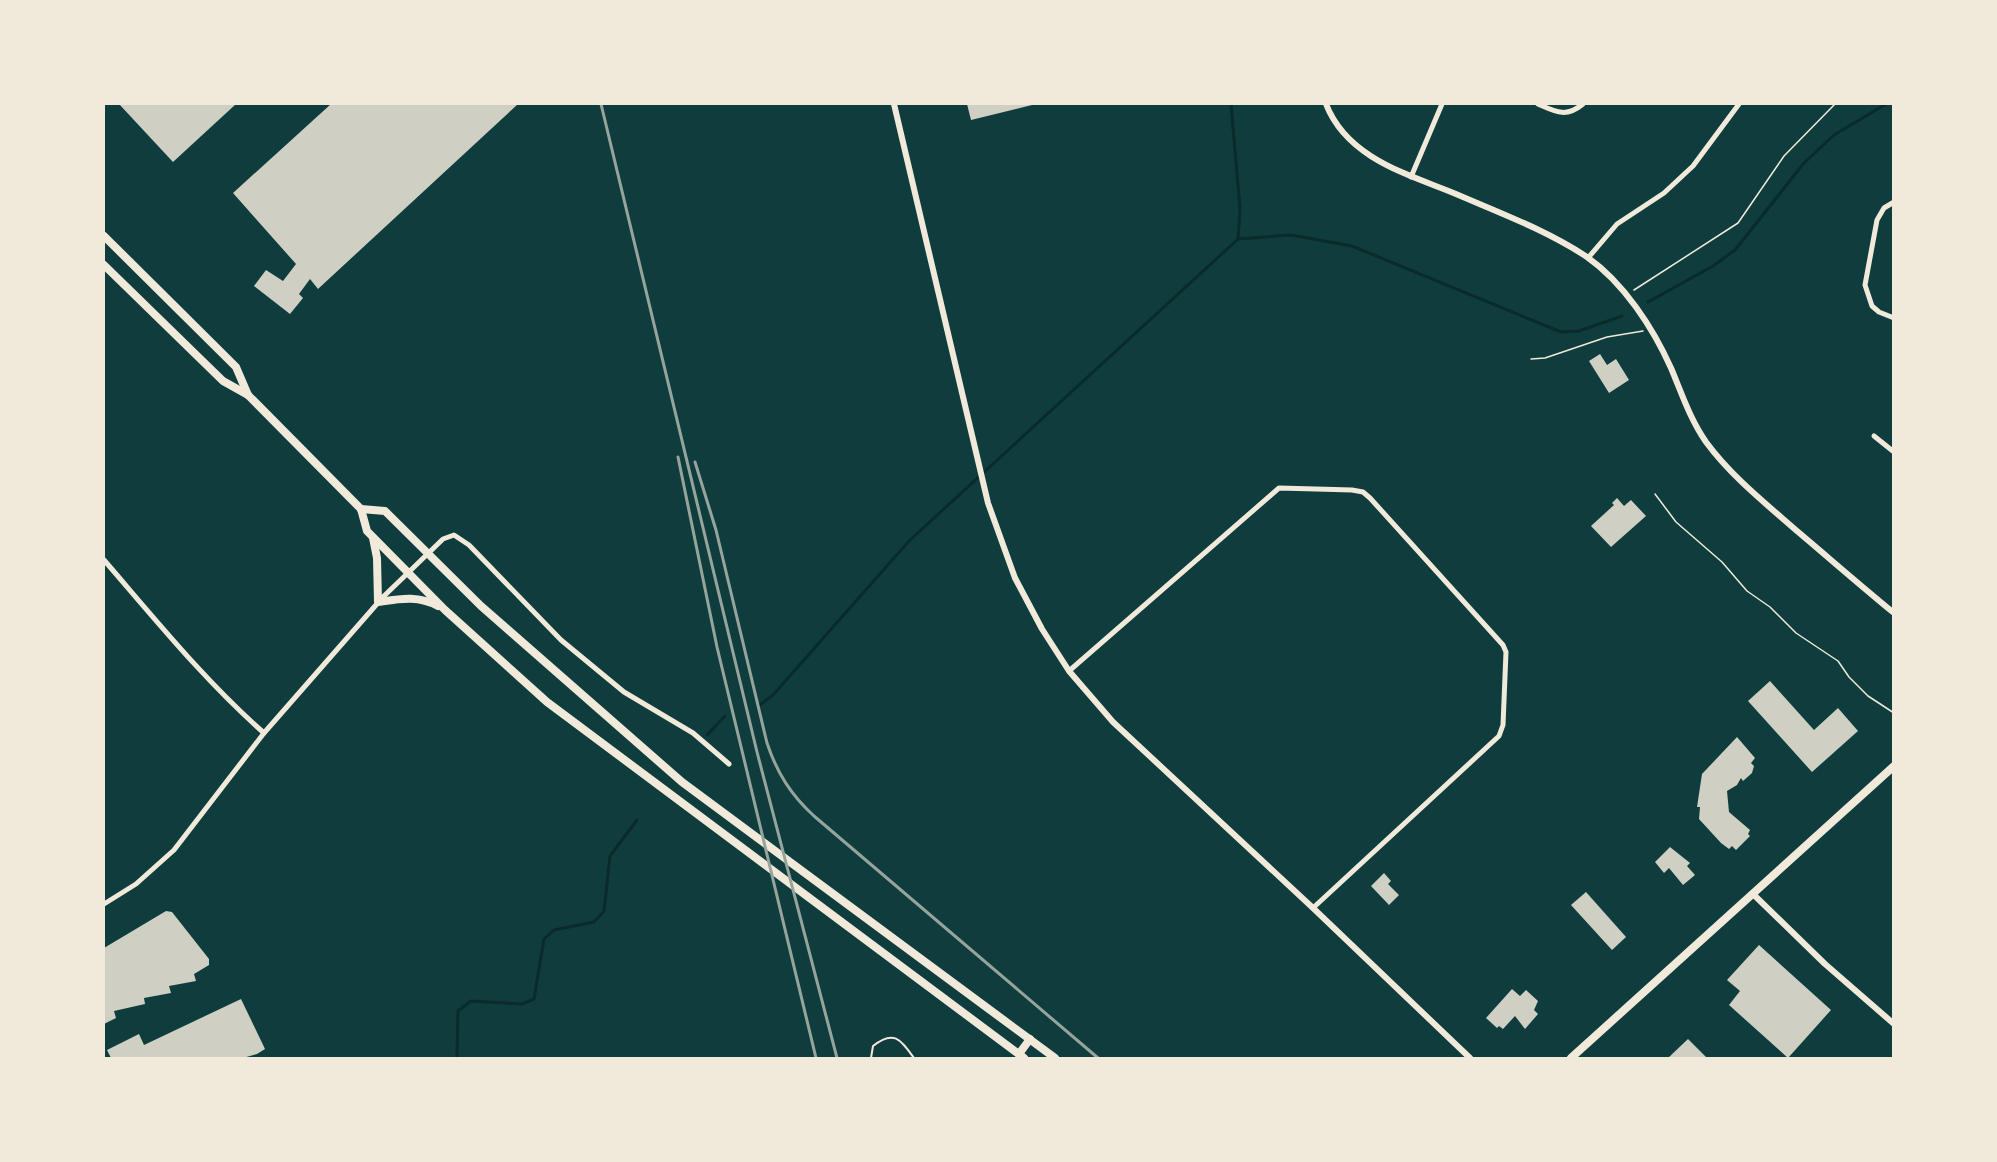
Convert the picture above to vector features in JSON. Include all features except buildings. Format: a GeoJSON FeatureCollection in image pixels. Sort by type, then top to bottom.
{"type":"FeatureCollection","features":[{"type":"Feature","properties":{"kind":"main road"},"geometry":{"type":"LineString","coordinates":[[104,236],[236,367],[248,395]]}},
{"type":"Feature","properties":{"kind":"main road"},"geometry":{"type":"LineString","coordinates":[[104,265],[223,381],[248,395],[360,509],[367,531],[445,610],[547,702],[853,929],[1020,1057],[1030,1039]]}},
{"type":"Feature","properties":{"kind":"main road"},"geometry":{"type":"LineString","coordinates":[[360,509],[385,511],[522,644],[633,742],[710,803],[1055,1059]]}},
{"type":"Feature","properties":{"kind":"main road"},"geometry":{"type":"LineString","coordinates":[[373,537],[377,558],[378,602],[406,598],[427,600],[445,610]]}},
{"type":"Feature","properties":{"kind":"main road"},"geometry":{"type":"LineString","coordinates":[[1571,1059],[1893,766]]}},
{"type":"Feature","properties":{"kind":"street"},"geometry":{"type":"LineString","coordinates":[[894,104],[985,488],[1015,578],[1069,671],[1113,722],[1313,908],[1470,1059]]}},
{"type":"Feature","properties":{"kind":"street"},"geometry":{"type":"LineString","coordinates":[[1326,104],[1338,125],[1351,141],[1391,169],[1529,225],[1588,258],[1625,295],[1651,330],[1674,377],[1684,405],[1721,460],[1759,499],[1893,614]]}},
{"type":"Feature","properties":{"kind":"street"},"geometry":{"type":"LineString","coordinates":[[1411,177],[1442,104]]}},
{"type":"Feature","properties":{"kind":"street"},"geometry":{"type":"LineString","coordinates":[[1538,104],[1565,114],[1573,112],[1583,104]]}},
{"type":"Feature","properties":{"kind":"street"},"geometry":{"type":"LineString","coordinates":[[1588,258],[1617,224],[1664,193],[1694,166],[1739,104]]}},
{"type":"Feature","properties":{"kind":"street"},"geometry":{"type":"LineString","coordinates":[[1893,202],[1884,208],[1877,220],[1865,285],[1872,306],[1893,318]]}},
{"type":"Feature","properties":{"kind":"street"},"geometry":{"type":"LineString","coordinates":[[1874,436],[1893,452]]}},
{"type":"Feature","properties":{"kind":"street"},"geometry":{"type":"LineString","coordinates":[[1069,671],[1279,488],[1352,490],[1363,492],[1370,498],[1503,645],[1506,652],[1503,725],[1499,736],[1313,908]]}},
{"type":"Feature","properties":{"kind":"street"},"geometry":{"type":"LineString","coordinates":[[104,904],[136,884],[174,850],[264,733],[378,602],[443,539],[458,536],[561,640],[624,692],[693,733],[729,764]]}},
{"type":"Feature","properties":{"kind":"street"},"geometry":{"type":"LineString","coordinates":[[104,560],[224,697],[264,733]]}},
{"type":"Feature","properties":{"kind":"street"},"geometry":{"type":"LineString","coordinates":[[1753,894],[1825,964],[1893,1024]]}},
{"type":"Feature","properties":{"kind":"lane"},"geometry":{"type":"LineString","coordinates":[[871,1059],[873,1046],[882,1038],[892,1037],[902,1042],[914,1059]]}},
{"type":"Feature","properties":{"kind":"path"},"geometry":{"type":"LineString","coordinates":[[1625,295],[1738,223],[1784,156],[1835,104]]}},
{"type":"Feature","properties":{"kind":"path"},"geometry":{"type":"LineString","coordinates":[[1531,359],[1545,358],[1607,337],[1651,330]]}},
{"type":"Feature","properties":{"kind":"path"},"geometry":{"type":"LineString","coordinates":[[1655,494],[1676,522],[1722,562],[1747,591],[1770,607],[1796,633],[1838,661],[1854,683],[1893,713]]}},
{"type":"Feature","properties":{"kind":"waterway"},"geometry":{"type":"LineString","coordinates":[[1231,104],[1240,209],[1238,239]]}},
{"type":"Feature","properties":{"kind":"waterway"},"geometry":{"type":"LineString","coordinates":[[1648,302],[1713,266],[1735,250],[1804,163],[1834,135],[1886,104]]}},
{"type":"Feature","properties":{"kind":"waterway"},"geometry":{"type":"LineString","coordinates":[[760,705],[773,695],[909,541],[1238,239],[1291,235],[1352,246],[1561,332],[1579,331],[1622,316]]}},
{"type":"Feature","properties":{"kind":"waterway"},"geometry":{"type":"LineString","coordinates":[[707,735],[725,716]]}},
{"type":"Feature","properties":{"kind":"waterway"},"geometry":{"type":"LineString","coordinates":[[457,1058],[458,1011],[471,1001],[522,1004],[534,999],[544,939],[554,930],[594,922],[604,911],[610,856],[637,820]]}},
{"type":"Feature","properties":{"kind":"railway"},"geometry":{"type":"LineString","coordinates":[[601,104],[757,752],[837,1058]]}},
{"type":"Feature","properties":{"kind":"railway"},"geometry":{"type":"LineString","coordinates":[[678,457],[717,647],[816,1058]]}},
{"type":"Feature","properties":{"kind":"railway"},"geometry":{"type":"LineString","coordinates":[[695,462],[716,530],[767,743],[786,783],[798,800],[814,816],[1098,1058]]}}]}
